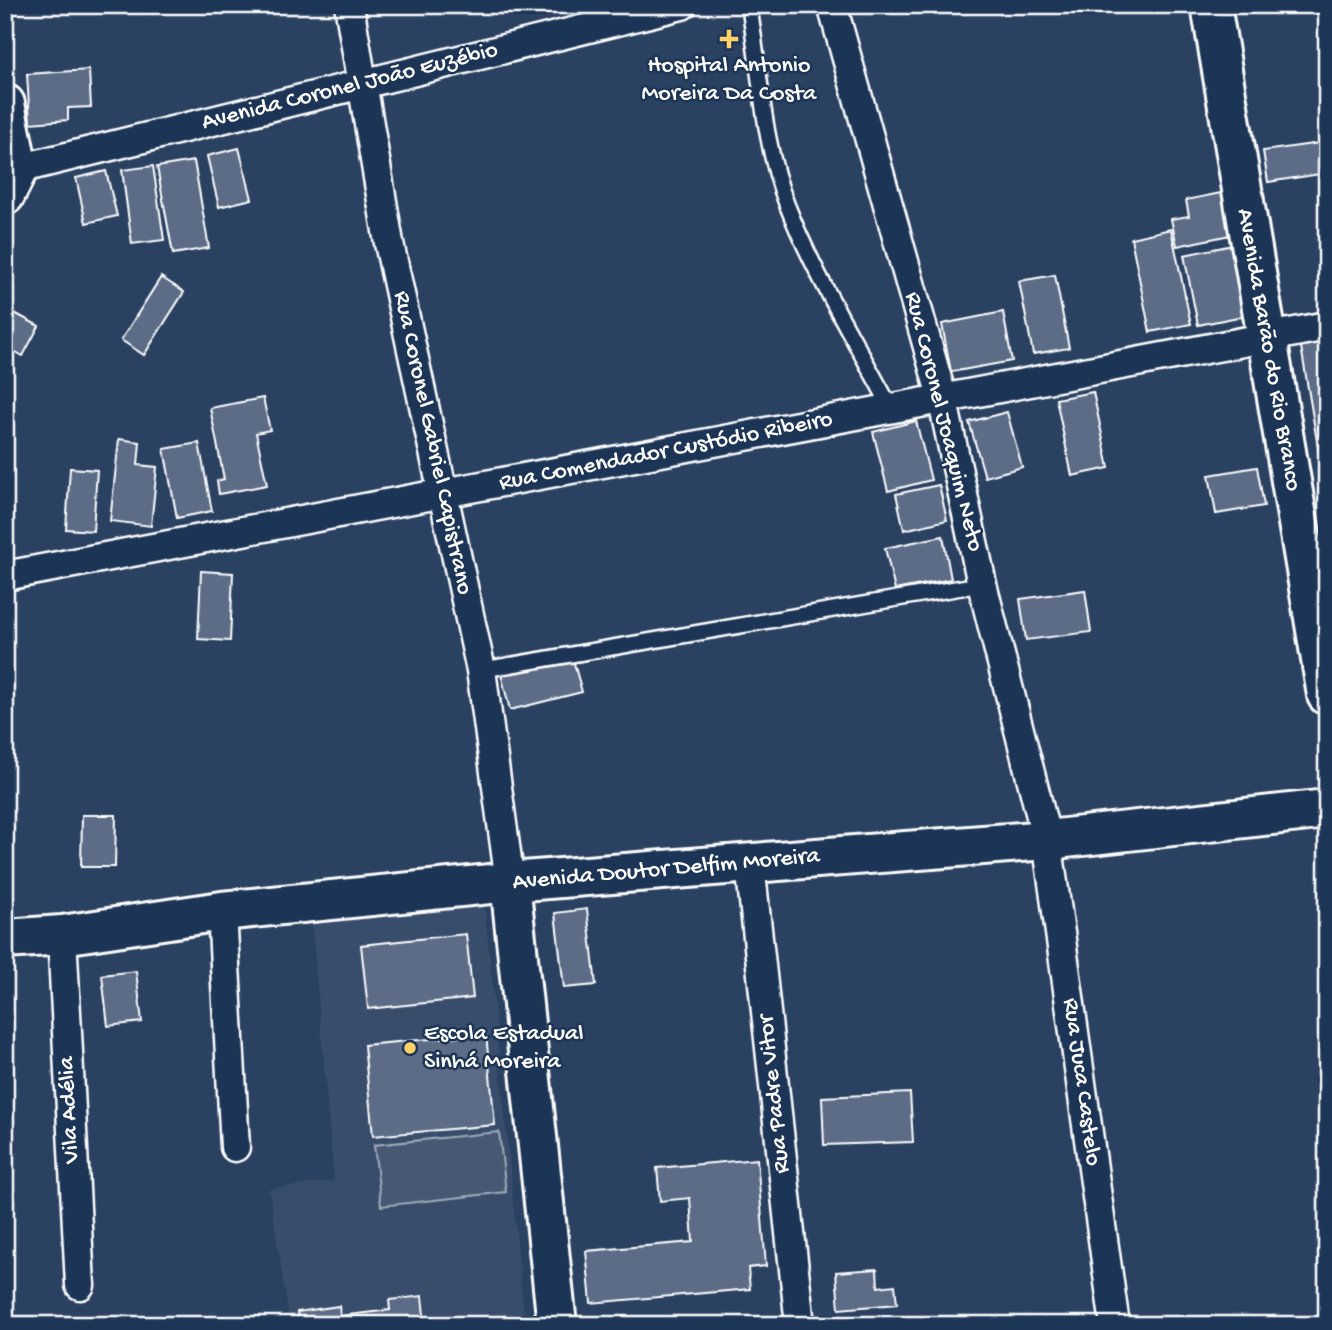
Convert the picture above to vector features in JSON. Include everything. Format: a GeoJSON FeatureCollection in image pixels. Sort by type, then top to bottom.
{"type":"FeatureCollection","features":[{"type":"Feature","properties":{"kind":"main road","name":"Avenida Barão do Rio Branco"},"geometry":{"type":"LineString","coordinates":[[1211,5],[1327,695]]}},
{"type":"Feature","properties":{"kind":"main road"},"geometry":{"type":"LineString","coordinates":[[5,104],[12,182]]}},
{"type":"Feature","properties":{"kind":"main road","name":"Avenida Doutor Delfim Moreira"},"geometry":{"type":"LineString","coordinates":[[5,939],[62,935],[222,911],[510,882],[1047,840],[1327,809]]}},
{"type":"Feature","properties":{"kind":"main road"},"geometry":{"type":"LineString","coordinates":[[510,882],[557,1325]]}},
{"type":"Feature","properties":{"kind":"street","name":"Rua Coronel Gabriel Capistrano"},"geometry":{"type":"LineString","coordinates":[[349,5],[389,243],[481,670],[510,882]]}},
{"type":"Feature","properties":{"kind":"street","name":"Avenida Coronel João Euzébio"},"geometry":{"type":"LineString","coordinates":[[12,182],[363,83],[682,5]]}},
{"type":"Feature","properties":{"kind":"street","name":"Rua Coronel Joaquim Neto"},"geometry":{"type":"LineString","coordinates":[[832,5],[942,397],[982,584],[1047,840]]}},
{"type":"Feature","properties":{"kind":"street","name":"Rua Comendador Custódio Ribeiro"},"geometry":{"type":"LineString","coordinates":[[5,576],[892,410],[942,397],[1327,327]]}},
{"type":"Feature","properties":{"kind":"street","name":"Rua Juca Castelo"},"geometry":{"type":"LineString","coordinates":[[1047,840],[1115,1325]]}},
{"type":"Feature","properties":{"kind":"street","name":"Rua Padre Vitor"},"geometry":{"type":"LineString","coordinates":[[750,863],[800,1325]]}},
{"type":"Feature","properties":{"kind":"street"},"geometry":{"type":"LineString","coordinates":[[222,911],[235,1147]]}},
{"type":"Feature","properties":{"kind":"street","name":"Vila Adélia"},"geometry":{"type":"LineString","coordinates":[[62,935],[80,1285]]}},
{"type":"Feature","properties":{"kind":"lane"},"geometry":{"type":"LineString","coordinates":[[749,5],[762,78],[768,140],[786,203],[814,264],[892,410]]}},
{"type":"Feature","properties":{"kind":"lane"},"geometry":{"type":"LineString","coordinates":[[481,670],[982,584]]}},
{"type":"Feature","properties":{"kind":"shaded area","name":"Escola Estadual Sinhá Moreira"},"geometry":{"type":"Polygon","coordinates":[[[484,899],[525,1325],[290,1325],[269,1189],[334,1181],[311,915],[484,899]]]}},
{"type":"Feature","properties":{"kind":"shaded area"},"geometry":{"type":"Polygon","coordinates":[[[499,1132],[506,1192],[381,1206],[374,1145],[499,1132]]]}},
{"type":"Feature","properties":{"kind":"building"},"geometry":{"type":"Polygon","coordinates":[[[89,70],[91,107],[68,108],[68,120],[30,123],[27,74],[89,70]]]}},
{"type":"Feature","properties":{"kind":"building"},"geometry":{"type":"Polygon","coordinates":[[[1327,142],[1327,173],[1268,182],[1263,151],[1327,142]]]}},
{"type":"Feature","properties":{"kind":"building"},"geometry":{"type":"Polygon","coordinates":[[[239,148],[252,199],[219,207],[207,156],[239,148]]]}},
{"type":"Feature","properties":{"kind":"building"},"geometry":{"type":"Polygon","coordinates":[[[194,161],[209,248],[173,254],[157,167],[194,161]]]}},
{"type":"Feature","properties":{"kind":"building"},"geometry":{"type":"Polygon","coordinates":[[[153,166],[164,240],[132,244],[122,170],[153,166]]]}},
{"type":"Feature","properties":{"kind":"building"},"geometry":{"type":"Polygon","coordinates":[[[106,171],[117,216],[86,223],[76,178],[106,171]]]}},
{"type":"Feature","properties":{"kind":"building"},"geometry":{"type":"Polygon","coordinates":[[[1226,192],[1235,234],[1177,246],[1171,219],[1189,216],[1186,200],[1226,192]]]}},
{"type":"Feature","properties":{"kind":"building"},"geometry":{"type":"Polygon","coordinates":[[[1171,229],[1191,324],[1150,332],[1131,238],[1171,229]]]}},
{"type":"Feature","properties":{"kind":"building"},"geometry":{"type":"Polygon","coordinates":[[[1233,245],[1248,315],[1198,325],[1184,255],[1233,245]]]}},
{"type":"Feature","properties":{"kind":"building"},"geometry":{"type":"Polygon","coordinates":[[[1055,275],[1069,348],[1033,354],[1019,281],[1055,275]]]}},
{"type":"Feature","properties":{"kind":"building"},"geometry":{"type":"Polygon","coordinates":[[[161,277],[184,292],[144,355],[121,340],[161,277]]]}},
{"type":"Feature","properties":{"kind":"building"},"geometry":{"type":"Polygon","coordinates":[[[5,308],[39,326],[23,356],[5,346],[5,308]]]}},
{"type":"Feature","properties":{"kind":"building"},"geometry":{"type":"Polygon","coordinates":[[[1003,312],[1012,361],[951,372],[942,324],[1003,312]]]}},
{"type":"Feature","properties":{"kind":"building"},"geometry":{"type":"Polygon","coordinates":[[[1327,337],[1327,458],[1320,459],[1300,341],[1327,337]]]}},
{"type":"Feature","properties":{"kind":"building"},"geometry":{"type":"Polygon","coordinates":[[[1093,392],[1109,468],[1072,476],[1056,399],[1093,392]]]}},
{"type":"Feature","properties":{"kind":"building"},"geometry":{"type":"Polygon","coordinates":[[[263,398],[270,430],[256,433],[267,485],[219,494],[217,481],[224,479],[210,408],[263,398]]]}},
{"type":"Feature","properties":{"kind":"building"},"geometry":{"type":"Polygon","coordinates":[[[1007,412],[1022,467],[985,477],[969,422],[1007,412]]]}},
{"type":"Feature","properties":{"kind":"building"},"geometry":{"type":"Polygon","coordinates":[[[916,421],[931,480],[888,491],[873,432],[916,421]]]}},
{"type":"Feature","properties":{"kind":"building"},"geometry":{"type":"Polygon","coordinates":[[[119,439],[140,442],[138,465],[157,467],[151,526],[110,521],[119,439]]]}},
{"type":"Feature","properties":{"kind":"building"},"geometry":{"type":"Polygon","coordinates":[[[199,443],[212,511],[177,518],[164,449],[199,443]]]}},
{"type":"Feature","properties":{"kind":"building"},"geometry":{"type":"Polygon","coordinates":[[[1257,467],[1264,506],[1216,514],[1209,475],[1257,467]]]}},
{"type":"Feature","properties":{"kind":"building"},"geometry":{"type":"Polygon","coordinates":[[[70,468],[97,470],[93,531],[66,529],[70,468]]]}},
{"type":"Feature","properties":{"kind":"building"},"geometry":{"type":"Polygon","coordinates":[[[939,485],[947,520],[904,530],[896,494],[939,485]]]}},
{"type":"Feature","properties":{"kind":"building"},"geometry":{"type":"Polygon","coordinates":[[[943,536],[951,579],[895,590],[885,548],[943,536]]]}},
{"type":"Feature","properties":{"kind":"building"},"geometry":{"type":"Polygon","coordinates":[[[201,571],[233,573],[230,641],[198,639],[201,571]]]}},
{"type":"Feature","properties":{"kind":"building"},"geometry":{"type":"Polygon","coordinates":[[[1085,590],[1091,632],[1026,640],[1020,599],[1085,590]]]}},
{"type":"Feature","properties":{"kind":"building"},"geometry":{"type":"Polygon","coordinates":[[[572,656],[582,692],[510,710],[501,674],[572,656]]]}},
{"type":"Feature","properties":{"kind":"building"},"geometry":{"type":"Polygon","coordinates":[[[82,815],[116,815],[115,867],[81,867],[82,815]]]}},
{"type":"Feature","properties":{"kind":"building"},"geometry":{"type":"Polygon","coordinates":[[[587,909],[596,985],[564,988],[555,913],[587,909]]]}},
{"type":"Feature","properties":{"kind":"building"},"geometry":{"type":"Polygon","coordinates":[[[466,934],[473,998],[368,1009],[361,945],[466,934]]]}},
{"type":"Feature","properties":{"kind":"building"},"geometry":{"type":"Polygon","coordinates":[[[136,971],[142,1022],[108,1026],[102,975],[136,971]]]}},
{"type":"Feature","properties":{"kind":"building"},"geometry":{"type":"Polygon","coordinates":[[[486,1034],[495,1125],[373,1136],[364,1045],[486,1034]]]}},
{"type":"Feature","properties":{"kind":"building"},"geometry":{"type":"Polygon","coordinates":[[[910,1093],[913,1142],[824,1145],[822,1097],[910,1093]]]}},
{"type":"Feature","properties":{"kind":"building"},"geometry":{"type":"Polygon","coordinates":[[[757,1159],[766,1266],[748,1268],[750,1289],[591,1303],[586,1251],[693,1242],[690,1198],[660,1201],[657,1168],[757,1159]]]}},
{"type":"Feature","properties":{"kind":"building"},"geometry":{"type":"Polygon","coordinates":[[[877,1269],[878,1287],[895,1285],[897,1304],[839,1309],[836,1272],[877,1269]]]}},
{"type":"Feature","properties":{"kind":"building"},"geometry":{"type":"Polygon","coordinates":[[[422,1296],[425,1325],[299,1325],[297,1312],[339,1306],[340,1316],[390,1310],[389,1300],[422,1296]]]}},
{"type":"Feature","properties":{"kind":"place","name":"Hospital Antonio Moreira Da Costa"},"geometry":{"type":"Point","coordinates":[729,39]}},
{"type":"Feature","properties":{"kind":"place","name":"Escola Estadual Sinhá Moreira"},"geometry":{"type":"Point","coordinates":[410,1048]}}]}
